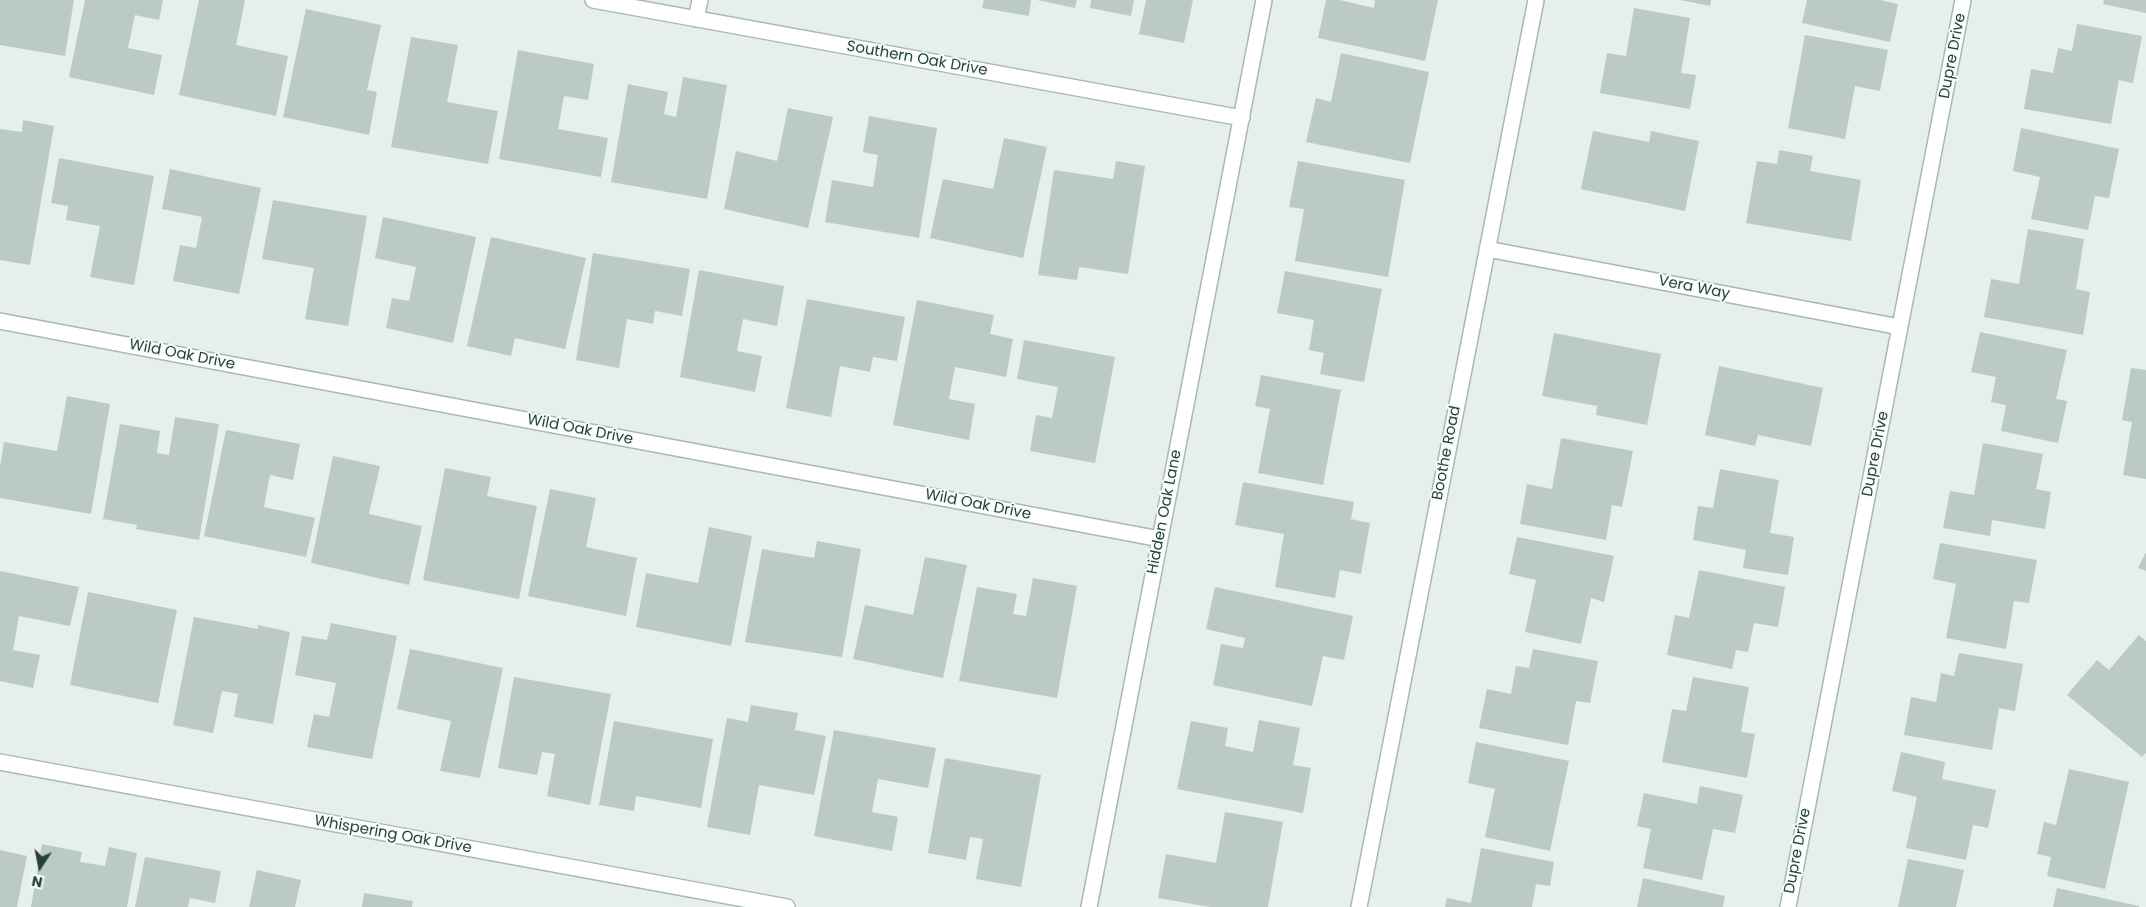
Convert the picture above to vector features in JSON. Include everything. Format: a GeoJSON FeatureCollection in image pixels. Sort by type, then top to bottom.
{"type":"FeatureCollection","features":[{"type":"Feature","properties":{"kind":"street","name":"Southern Oak Drive"},"geometry":{"type":"LineString","coordinates":[[593,0],[1242,118]]}},
{"type":"Feature","properties":{"kind":"street"},"geometry":{"type":"LineString","coordinates":[[696,19],[700,0]]}},
{"type":"Feature","properties":{"kind":"street","name":"Hidden Oak Lane"},"geometry":{"type":"LineString","coordinates":[[1089,907],[1264,0]]}},
{"type":"Feature","properties":{"kind":"street","name":"Boothe Road"},"geometry":{"type":"LineString","coordinates":[[1359,907],[1536,0]]}},
{"type":"Feature","properties":{"kind":"street","name":"Dupre Drive"},"geometry":{"type":"LineString","coordinates":[[1788,907],[1963,0]]}},
{"type":"Feature","properties":{"kind":"street","name":"Vera Way"},"geometry":{"type":"LineString","coordinates":[[1487,249],[1900,327]]}},
{"type":"Feature","properties":{"kind":"street","name":"Wild Oak Drive"},"geometry":{"type":"LineString","coordinates":[[0,320],[1160,539]]}},
{"type":"Feature","properties":{"kind":"street","name":"Whispering Oak Drive"},"geometry":{"type":"LineString","coordinates":[[0,762],[787,907]]}},
{"type":"Feature","properties":{"kind":"building"},"geometry":{"type":"Polygon","coordinates":[[[0,0],[74,0],[65,56],[0,45],[0,0]]]}},
{"type":"Feature","properties":{"kind":"building"},"geometry":{"type":"Polygon","coordinates":[[[85,0],[163,0],[159,20],[135,15],[128,48],[162,55],[154,95],[69,77],[85,0]]]}},
{"type":"Feature","properties":{"kind":"building"},"geometry":{"type":"Polygon","coordinates":[[[199,0],[245,0],[236,45],[288,56],[276,116],[179,95],[199,0]]]}},
{"type":"Feature","properties":{"kind":"building"},"geometry":{"type":"Polygon","coordinates":[[[984,0],[1031,0],[1029,16],[982,8],[984,0]]]}},
{"type":"Feature","properties":{"kind":"building"},"geometry":{"type":"Polygon","coordinates":[[[1037,0],[1077,0],[1075,8],[1037,0]]]}},
{"type":"Feature","properties":{"kind":"building"},"geometry":{"type":"Polygon","coordinates":[[[1091,0],[1134,0],[1131,16],[1090,8],[1091,0]]]}},
{"type":"Feature","properties":{"kind":"building"},"geometry":{"type":"Polygon","coordinates":[[[1146,0],[1193,0],[1184,43],[1139,34],[1146,0]]]}},
{"type":"Feature","properties":{"kind":"building"},"geometry":{"type":"Polygon","coordinates":[[[1326,0],[1340,0],[1374,8],[1375,0],[1438,0],[1425,61],[1318,38],[1326,0]]]}},
{"type":"Feature","properties":{"kind":"building"},"geometry":{"type":"Polygon","coordinates":[[[1680,0],[1711,0],[1710,6],[1680,0]]]}},
{"type":"Feature","properties":{"kind":"building"},"geometry":{"type":"Polygon","coordinates":[[[1807,0],[1881,0],[1898,4],[1890,42],[1802,23],[1807,0]]]}},
{"type":"Feature","properties":{"kind":"building"},"geometry":{"type":"Polygon","coordinates":[[[2104,0],[2146,0],[2146,13],[2103,4],[2104,0]]]}},
{"type":"Feature","properties":{"kind":"building"},"geometry":{"type":"Polygon","coordinates":[[[1634,8],[1690,18],[1681,73],[1696,75],[1690,109],[1600,93],[1607,53],[1626,56],[1634,8]]]}},
{"type":"Feature","properties":{"kind":"building"},"geometry":{"type":"Polygon","coordinates":[[[306,9],[381,25],[367,90],[377,92],[369,135],[283,117],[306,9]]]}},
{"type":"Feature","properties":{"kind":"building"},"geometry":{"type":"Polygon","coordinates":[[[2077,24],[2142,36],[2133,83],[2119,80],[2111,124],[2024,109],[2031,69],[2053,73],[2058,48],[2072,51],[2077,24]]]}},
{"type":"Feature","properties":{"kind":"building"},"geometry":{"type":"Polygon","coordinates":[[[1805,35],[1888,50],[1880,91],[1855,86],[1845,139],[1788,128],[1805,35]]]}},
{"type":"Feature","properties":{"kind":"building"},"geometry":{"type":"Polygon","coordinates":[[[411,37],[458,45],[447,102],[498,111],[488,164],[391,147],[411,37]]]}},
{"type":"Feature","properties":{"kind":"building"},"geometry":{"type":"Polygon","coordinates":[[[518,50],[594,64],[588,100],[564,96],[558,129],[608,138],[601,177],[499,159],[518,50]]]}},
{"type":"Feature","properties":{"kind":"building"},"geometry":{"type":"Polygon","coordinates":[[[1341,53],[1429,72],[1410,163],[1306,142],[1316,98],[1331,102],[1341,53]]]}},
{"type":"Feature","properties":{"kind":"building"},"geometry":{"type":"Polygon","coordinates":[[[683,77],[727,85],[707,199],[611,182],[628,84],[668,92],[664,114],[676,117],[683,77]]]}},
{"type":"Feature","properties":{"kind":"building"},"geometry":{"type":"Polygon","coordinates":[[[788,108],[833,117],[808,228],[724,209],[736,151],[777,161],[788,108]]]}},
{"type":"Feature","properties":{"kind":"building"},"geometry":{"type":"Polygon","coordinates":[[[869,116],[937,128],[919,238],[825,222],[832,180],[873,187],[878,155],[863,152],[869,116]]]}},
{"type":"Feature","properties":{"kind":"building"},"geometry":{"type":"Polygon","coordinates":[[[23,120],[54,126],[30,265],[0,260],[0,129],[22,132],[23,120]]]}},
{"type":"Feature","properties":{"kind":"building"},"geometry":{"type":"Polygon","coordinates":[[[2021,128],[2119,149],[2109,198],[2095,196],[2088,230],[2031,219],[2040,177],[2013,171],[2021,128]]]}},
{"type":"Feature","properties":{"kind":"building"},"geometry":{"type":"Polygon","coordinates":[[[1593,131],[1649,142],[1651,131],[1699,141],[1685,211],[1581,189],[1593,131]]]}},
{"type":"Feature","properties":{"kind":"building"},"geometry":{"type":"Polygon","coordinates":[[[1004,138],[1047,147],[1023,258],[930,238],[943,179],[993,189],[1004,138]]]}},
{"type":"Feature","properties":{"kind":"building"},"geometry":{"type":"Polygon","coordinates":[[[1779,150],[1813,156],[1810,171],[1861,180],[1851,241],[1746,223],[1757,161],[1777,164],[1779,150]]]}},
{"type":"Feature","properties":{"kind":"building"},"geometry":{"type":"Polygon","coordinates":[[[59,158],[154,176],[134,285],[90,277],[100,226],[66,220],[68,206],[51,203],[59,158]]]}},
{"type":"Feature","properties":{"kind":"building"},"geometry":{"type":"Polygon","coordinates":[[[1116,161],[1145,166],[1128,274],[1079,267],[1077,280],[1038,275],[1054,170],[1113,179],[1116,161]]]}},
{"type":"Feature","properties":{"kind":"building"},"geometry":{"type":"Polygon","coordinates":[[[1298,161],[1405,180],[1388,277],[1295,261],[1304,209],[1289,207],[1298,161]]]}},
{"type":"Feature","properties":{"kind":"building"},"geometry":{"type":"Polygon","coordinates":[[[170,169],[261,188],[239,294],[173,281],[180,245],[196,248],[202,217],[162,209],[170,169]]]}},
{"type":"Feature","properties":{"kind":"building"},"geometry":{"type":"Polygon","coordinates":[[[273,200],[367,216],[348,326],[305,319],[314,268],[262,259],[273,200]]]}},
{"type":"Feature","properties":{"kind":"building"},"geometry":{"type":"Polygon","coordinates":[[[383,217],[476,237],[453,343],[386,328],[392,298],[409,301],[416,267],[375,258],[383,217]]]}},
{"type":"Feature","properties":{"kind":"building"},"geometry":{"type":"Polygon","coordinates":[[[2028,229],[2084,239],[2076,289],[2090,292],[2083,335],[1984,317],[1991,279],[2019,284],[2028,229]]]}},
{"type":"Feature","properties":{"kind":"building"},"geometry":{"type":"Polygon","coordinates":[[[491,237],[586,258],[565,349],[515,338],[511,356],[467,346],[491,237]]]}},
{"type":"Feature","properties":{"kind":"building"},"geometry":{"type":"Polygon","coordinates":[[[593,253],[690,269],[682,316],[655,311],[653,324],[627,319],[619,368],[576,360],[593,253]]]}},
{"type":"Feature","properties":{"kind":"building"},"geometry":{"type":"Polygon","coordinates":[[[699,270],[784,286],[777,326],[743,319],[737,351],[762,356],[755,392],[680,377],[699,270]]]}},
{"type":"Feature","properties":{"kind":"building"},"geometry":{"type":"Polygon","coordinates":[[[1285,271],[1382,289],[1364,382],[1320,374],[1324,353],[1309,350],[1314,320],[1277,313],[1285,271]]]}},
{"type":"Feature","properties":{"kind":"building"},"geometry":{"type":"Polygon","coordinates":[[[807,299],[905,317],[897,361],[873,357],[870,372],[840,366],[831,417],[786,408],[807,299]]]}},
{"type":"Feature","properties":{"kind":"building"},"geometry":{"type":"Polygon","coordinates":[[[917,300],[994,315],[990,334],[1013,339],[1006,377],[955,367],[949,399],[975,404],[969,440],[893,425],[917,300]]]}},
{"type":"Feature","properties":{"kind":"building"},"geometry":{"type":"Polygon","coordinates":[[[1980,332],[2067,350],[2056,399],[2067,401],[2058,443],[2001,431],[2006,405],[1991,402],[1996,377],[1971,372],[1980,332]]]}},
{"type":"Feature","properties":{"kind":"building"},"geometry":{"type":"Polygon","coordinates":[[[1554,333],[1661,354],[1647,425],[1596,415],[1597,406],[1542,396],[1554,333]]]}},
{"type":"Feature","properties":{"kind":"building"},"geometry":{"type":"Polygon","coordinates":[[[1024,340],[1115,357],[1095,463],[1030,451],[1036,415],[1052,418],[1058,387],[1017,379],[1024,340]]]}},
{"type":"Feature","properties":{"kind":"building"},"geometry":{"type":"Polygon","coordinates":[[[1719,366],[1823,388],[1811,446],[1758,435],[1755,446],[1705,435],[1719,366]]]}},
{"type":"Feature","properties":{"kind":"building"},"geometry":{"type":"Polygon","coordinates":[[[2131,368],[2146,370],[2146,479],[2123,475],[2132,422],[2122,420],[2131,368]]]}},
{"type":"Feature","properties":{"kind":"building"},"geometry":{"type":"Polygon","coordinates":[[[1261,375],[1341,390],[1323,485],[1258,473],[1270,409],[1255,406],[1261,375]]]}},
{"type":"Feature","properties":{"kind":"building"},"geometry":{"type":"Polygon","coordinates":[[[67,396],[110,404],[91,514],[0,498],[0,467],[4,442],[57,451],[67,396]]]}},
{"type":"Feature","properties":{"kind":"building"},"geometry":{"type":"Polygon","coordinates":[[[175,417],[219,424],[199,540],[136,529],[137,525],[103,519],[120,424],[160,431],[157,453],[169,455],[175,417]]]}},
{"type":"Feature","properties":{"kind":"building"},"geometry":{"type":"Polygon","coordinates":[[[226,430],[300,444],[293,480],[270,475],[264,507],[315,518],[306,557],[204,536],[226,430]]]}},
{"type":"Feature","properties":{"kind":"building"},"geometry":{"type":"Polygon","coordinates":[[[1561,438],[1633,451],[1622,507],[1612,505],[1606,540],[1520,524],[1527,484],[1552,489],[1561,438]]]}},
{"type":"Feature","properties":{"kind":"building"},"geometry":{"type":"Polygon","coordinates":[[[1983,443],[2043,454],[2036,489],[2051,492],[2045,529],[1992,520],[1990,536],[1943,528],[1950,491],[1974,495],[1983,443]]]}},
{"type":"Feature","properties":{"kind":"building"},"geometry":{"type":"Polygon","coordinates":[[[333,456],[380,466],[369,514],[422,526],[409,585],[311,563],[333,456]]]}},
{"type":"Feature","properties":{"kind":"building"},"geometry":{"type":"Polygon","coordinates":[[[445,468],[491,477],[487,496],[537,506],[519,599],[423,580],[445,468]]]}},
{"type":"Feature","properties":{"kind":"building"},"geometry":{"type":"Polygon","coordinates":[[[1720,469],[1779,480],[1770,533],[1794,537],[1788,575],[1743,568],[1746,550],[1693,540],[1698,506],[1713,508],[1720,469]]]}},
{"type":"Feature","properties":{"kind":"building"},"geometry":{"type":"Polygon","coordinates":[[[1243,482],[1354,502],[1351,519],[1370,523],[1361,574],[1340,570],[1335,598],[1275,587],[1284,534],[1235,525],[1243,482]]]}},
{"type":"Feature","properties":{"kind":"building"},"geometry":{"type":"Polygon","coordinates":[[[550,489],[596,498],[586,547],[637,558],[626,616],[528,596],[550,489]]]}},
{"type":"Feature","properties":{"kind":"building"},"geometry":{"type":"Polygon","coordinates":[[[709,527],[752,536],[731,646],[636,627],[646,573],[698,583],[709,527]]]}},
{"type":"Feature","properties":{"kind":"building"},"geometry":{"type":"Polygon","coordinates":[[[1517,537],[1614,556],[1604,602],[1591,598],[1581,644],[1525,632],[1536,580],[1509,574],[1517,537]]]}},
{"type":"Feature","properties":{"kind":"building"},"geometry":{"type":"Polygon","coordinates":[[[817,541],[861,549],[842,657],[745,642],[762,549],[814,558],[817,541]]]}},
{"type":"Feature","properties":{"kind":"building"},"geometry":{"type":"Polygon","coordinates":[[[1940,543],[2037,560],[2029,603],[2014,601],[2006,649],[1946,638],[1956,584],[1933,579],[1940,543]]]}},
{"type":"Feature","properties":{"kind":"building"},"geometry":{"type":"Polygon","coordinates":[[[2146,552],[2146,571],[2138,568],[2146,552]]]}},
{"type":"Feature","properties":{"kind":"building"},"geometry":{"type":"Polygon","coordinates":[[[925,557],[967,565],[943,678],[853,659],[865,605],[913,615],[925,557]]]}},
{"type":"Feature","properties":{"kind":"building"},"geometry":{"type":"Polygon","coordinates":[[[1699,570],[1785,587],[1778,627],[1754,623],[1748,652],[1736,650],[1732,669],[1667,655],[1675,615],[1689,618],[1699,570]]]}},
{"type":"Feature","properties":{"kind":"building"},"geometry":{"type":"Polygon","coordinates":[[[0,571],[79,587],[70,626],[19,616],[13,650],[40,655],[33,688],[0,681],[0,571]]]}},
{"type":"Feature","properties":{"kind":"building"},"geometry":{"type":"Polygon","coordinates":[[[1033,578],[1077,586],[1057,698],[959,681],[977,587],[1017,594],[1013,614],[1026,616],[1033,578]]]}},
{"type":"Feature","properties":{"kind":"building"},"geometry":{"type":"Polygon","coordinates":[[[1215,587],[1353,616],[1344,660],[1323,656],[1312,706],[1213,685],[1221,644],[1243,648],[1245,638],[1206,629],[1215,587]]]}},
{"type":"Feature","properties":{"kind":"building"},"geometry":{"type":"Polygon","coordinates":[[[88,592],[177,610],[158,703],[70,685],[88,592]]]}},
{"type":"Feature","properties":{"kind":"building"},"geometry":{"type":"Polygon","coordinates":[[[194,617],[258,629],[258,625],[290,632],[273,724],[234,717],[238,694],[222,691],[213,733],[173,725],[194,617]]]}},
{"type":"Feature","properties":{"kind":"building"},"geometry":{"type":"Polygon","coordinates":[[[331,623],[397,636],[372,759],[307,747],[314,714],[329,717],[336,683],[295,675],[302,636],[327,640],[331,623]]]}},
{"type":"Feature","properties":{"kind":"building"},"geometry":{"type":"Polygon","coordinates":[[[2139,635],[2146,641],[2146,753],[2142,757],[2067,695],[2097,660],[2109,670],[2139,635]]]}},
{"type":"Feature","properties":{"kind":"building"},"geometry":{"type":"Polygon","coordinates":[[[410,649],[503,668],[480,778],[440,771],[451,721],[397,709],[410,649]]]}},
{"type":"Feature","properties":{"kind":"building"},"geometry":{"type":"Polygon","coordinates":[[[1533,649],[1598,661],[1590,703],[1576,701],[1568,745],[1479,728],[1487,689],[1511,694],[1516,666],[1529,668],[1533,649]]]}},
{"type":"Feature","properties":{"kind":"building"},"geometry":{"type":"Polygon","coordinates":[[[1959,653],[2023,664],[2015,711],[1999,708],[1992,750],[1904,735],[1911,697],[1936,702],[1941,673],[1954,676],[1959,653]]]}},
{"type":"Feature","properties":{"kind":"building"},"geometry":{"type":"Polygon","coordinates":[[[514,677],[611,694],[590,805],[547,796],[555,754],[542,752],[537,775],[498,768],[514,677]]]}},
{"type":"Feature","properties":{"kind":"building"},"geometry":{"type":"Polygon","coordinates":[[[1693,677],[1749,687],[1741,732],[1755,734],[1747,778],[1662,762],[1672,709],[1686,711],[1693,677]]]}},
{"type":"Feature","properties":{"kind":"building"},"geometry":{"type":"Polygon","coordinates":[[[751,705],[798,713],[795,730],[826,736],[814,795],[759,785],[750,835],[707,827],[727,718],[748,722],[751,705]]]}},
{"type":"Feature","properties":{"kind":"building"},"geometry":{"type":"Polygon","coordinates":[[[1259,720],[1300,728],[1293,765],[1311,768],[1303,813],[1177,789],[1191,721],[1228,728],[1225,746],[1253,752],[1259,720]]]}},
{"type":"Feature","properties":{"kind":"building"},"geometry":{"type":"Polygon","coordinates":[[[614,721],[713,739],[701,808],[636,796],[634,811],[599,805],[614,721]]]}},
{"type":"Feature","properties":{"kind":"building"},"geometry":{"type":"Polygon","coordinates":[[[834,730],[936,748],[928,788],[878,779],[872,812],[898,817],[892,851],[814,836],[834,730]]]}},
{"type":"Feature","properties":{"kind":"building"},"geometry":{"type":"Polygon","coordinates":[[[1476,742],[1569,761],[1550,851],[1485,837],[1495,789],[1468,783],[1476,742]]]}},
{"type":"Feature","properties":{"kind":"building"},"geometry":{"type":"Polygon","coordinates":[[[1901,752],[1945,762],[1942,779],[1996,790],[1988,828],[1973,825],[1966,860],[1906,848],[1917,797],[1892,791],[1901,752]]]}},
{"type":"Feature","properties":{"kind":"building"},"geometry":{"type":"Polygon","coordinates":[[[945,758],[1041,775],[1021,887],[976,879],[983,839],[970,837],[966,860],[928,853],[945,758]]]}},
{"type":"Feature","properties":{"kind":"building"},"geometry":{"type":"Polygon","coordinates":[[[2069,769],[2129,782],[2105,889],[2047,876],[2051,857],[2037,854],[2044,822],[2056,825],[2069,769]]]}},
{"type":"Feature","properties":{"kind":"building"},"geometry":{"type":"Polygon","coordinates":[[[1700,786],[1743,795],[1735,833],[1713,829],[1702,880],[1643,868],[1651,829],[1637,826],[1644,793],[1697,804],[1700,786]]]}},
{"type":"Feature","properties":{"kind":"building"},"geometry":{"type":"Polygon","coordinates":[[[1225,812],[1283,822],[1268,907],[1210,907],[1158,898],[1166,854],[1216,863],[1225,812]]]}},
{"type":"Feature","properties":{"kind":"building"},"geometry":{"type":"Polygon","coordinates":[[[42,844],[82,852],[80,862],[105,866],[109,847],[137,853],[127,907],[31,907],[42,844]]]}},
{"type":"Feature","properties":{"kind":"building"},"geometry":{"type":"Polygon","coordinates":[[[1481,848],[1554,862],[1550,886],[1536,884],[1532,907],[1445,907],[1447,898],[1471,903],[1481,848]]]}},
{"type":"Feature","properties":{"kind":"building"},"geometry":{"type":"Polygon","coordinates":[[[0,850],[27,856],[17,907],[0,907],[0,850]]]}},
{"type":"Feature","properties":{"kind":"building"},"geometry":{"type":"Polygon","coordinates":[[[145,857],[221,871],[215,903],[190,898],[188,907],[135,907],[145,857]]]}},
{"type":"Feature","properties":{"kind":"building"},"geometry":{"type":"Polygon","coordinates":[[[1908,859],[1964,870],[1956,907],[1898,907],[1908,859]]]}},
{"type":"Feature","properties":{"kind":"building"},"geometry":{"type":"Polygon","coordinates":[[[257,870],[301,880],[295,907],[249,907],[257,870]]]}},
{"type":"Feature","properties":{"kind":"building"},"geometry":{"type":"Polygon","coordinates":[[[1643,878],[1725,896],[1723,907],[1637,907],[1643,878]]]}},
{"type":"Feature","properties":{"kind":"building"},"geometry":{"type":"Polygon","coordinates":[[[2057,888],[2139,906],[2139,907],[2053,907],[2057,888]]]}},
{"type":"Feature","properties":{"kind":"building"},"geometry":{"type":"Polygon","coordinates":[[[364,893],[413,901],[412,907],[362,907],[364,893]]]}}]}
